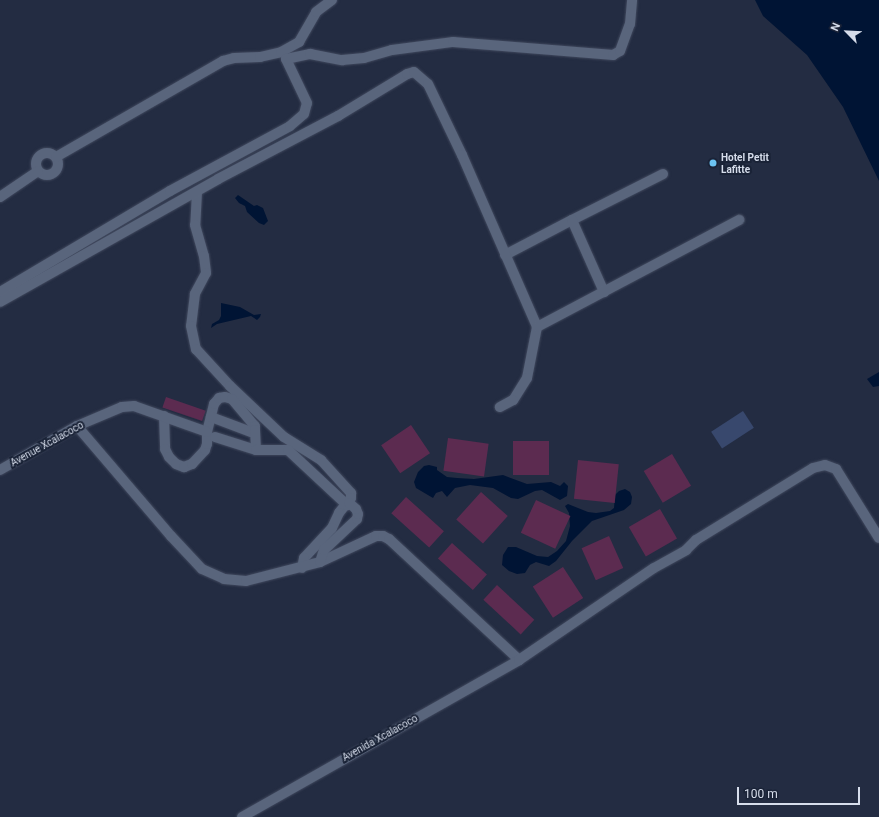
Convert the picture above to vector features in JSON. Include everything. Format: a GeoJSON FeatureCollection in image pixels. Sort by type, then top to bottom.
{"type":"FeatureCollection","features":[{"type":"Feature","properties":{"kind":"street"},"geometry":{"type":"LineString","coordinates":[[283,56],[298,42],[316,12],[332,0]]}},
{"type":"Feature","properties":{"kind":"street"},"geometry":{"type":"LineString","coordinates":[[56,157],[223,61],[234,58],[310,54],[342,60],[364,58],[392,50],[453,42],[613,55],[620,51],[630,24],[632,0]]}},
{"type":"Feature","properties":{"kind":"street"},"geometry":{"type":"LineString","coordinates":[[0,292],[170,191],[240,154],[295,122],[304,114],[307,103],[283,56]]}},
{"type":"Feature","properties":{"kind":"street"},"geometry":{"type":"LineString","coordinates":[[0,302],[197,192],[338,116],[406,74],[414,72],[428,84],[462,155],[536,327],[526,378],[513,400],[500,407]]}},
{"type":"Feature","properties":{"kind":"street"},"geometry":{"type":"LineString","coordinates":[[47,152],[56,157],[58,164],[54,173],[47,175],[38,171],[36,161],[40,155],[47,152]]}},
{"type":"Feature","properties":{"kind":"street"},"geometry":{"type":"LineString","coordinates":[[0,197],[38,171]]}},
{"type":"Feature","properties":{"kind":"street"},"geometry":{"type":"LineString","coordinates":[[504,255],[663,174]]}},
{"type":"Feature","properties":{"kind":"street"},"geometry":{"type":"LineString","coordinates":[[197,192],[195,225],[204,256],[206,273],[195,294],[191,326],[196,349],[230,386],[284,437],[321,460],[351,493],[348,504],[339,513],[332,528],[304,558],[302,568]]}},
{"type":"Feature","properties":{"kind":"street"},"geometry":{"type":"LineString","coordinates":[[572,220],[604,292]]}},
{"type":"Feature","properties":{"kind":"street"},"geometry":{"type":"LineString","coordinates":[[536,327],[739,220]]}},
{"type":"Feature","properties":{"kind":"street"},"geometry":{"type":"LineString","coordinates":[[164,416],[165,449],[169,457],[176,464],[184,467],[196,460],[205,450],[211,434],[211,417],[214,404],[219,398],[225,397],[232,399],[255,426],[256,450]]}},
{"type":"Feature","properties":{"kind":"street","name":"Avenue Xcalacoco"},"geometry":{"type":"LineString","coordinates":[[0,470],[77,426],[122,407],[134,406],[256,450],[288,450],[348,504]]}},
{"type":"Feature","properties":{"kind":"street"},"geometry":{"type":"LineString","coordinates":[[211,417],[251,432],[255,430]]}},
{"type":"Feature","properties":{"kind":"street"},"geometry":{"type":"LineString","coordinates":[[77,426],[171,536],[202,569],[224,579],[246,581],[302,568],[320,562],[376,536],[383,536],[390,539],[519,660]]}},
{"type":"Feature","properties":{"kind":"street","name":"Avenida Xcalacoco"},"geometry":{"type":"LineString","coordinates":[[242,817],[519,660],[654,568],[686,550],[696,540],[813,468],[825,465],[836,469],[879,538]]}},
{"type":"Feature","properties":{"kind":"street"},"geometry":{"type":"LineString","coordinates":[[320,562],[324,550],[357,519],[358,514],[356,509],[348,504]]}},
{"type":"Feature","properties":{"kind":"street"},"geometry":{"type":"LineString","coordinates":[[339,513],[351,526]]}},
{"type":"Feature","properties":{"kind":"shaded area"},"geometry":{"type":"Polygon","coordinates":[[[755,0],[879,0],[879,181],[843,107],[807,55],[763,16],[755,0]]]}},
{"type":"Feature","properties":{"kind":"shaded area"},"geometry":{"type":"Polygon","coordinates":[[[238,195],[254,206],[257,205],[263,208],[268,221],[264,225],[259,223],[247,212],[245,206],[239,203],[235,198],[238,195]]]}},
{"type":"Feature","properties":{"kind":"shaded area"},"geometry":{"type":"Polygon","coordinates":[[[221,303],[240,307],[254,315],[261,314],[257,320],[251,316],[217,324],[211,328],[212,324],[219,320],[221,316],[221,303]]]}},
{"type":"Feature","properties":{"kind":"shaded area"},"geometry":{"type":"Polygon","coordinates":[[[879,372],[879,386],[873,387],[867,379],[879,372]]]}},
{"type":"Feature","properties":{"kind":"shaded area"},"geometry":{"type":"Polygon","coordinates":[[[743,411],[754,428],[722,448],[711,432],[743,411]]]}},
{"type":"Feature","properties":{"kind":"shaded area"},"geometry":{"type":"Polygon","coordinates":[[[429,465],[437,467],[437,470],[447,477],[474,479],[503,475],[527,484],[551,482],[560,486],[564,482],[568,486],[567,496],[560,500],[542,490],[535,491],[518,499],[511,498],[493,488],[470,485],[455,488],[447,497],[442,491],[436,493],[433,498],[416,488],[414,482],[418,472],[424,466],[429,465]]]}},
{"type":"Feature","properties":{"kind":"shaded area"},"geometry":{"type":"Polygon","coordinates":[[[625,489],[630,492],[632,497],[631,504],[624,510],[592,521],[572,541],[556,561],[549,566],[536,562],[530,565],[525,573],[517,574],[509,571],[502,565],[503,555],[508,547],[516,547],[537,556],[548,557],[557,551],[566,541],[570,526],[569,513],[565,506],[568,504],[588,512],[596,513],[610,511],[614,508],[615,495],[619,491],[625,489]]]}},
{"type":"Feature","properties":{"kind":"building"},"geometry":{"type":"Polygon","coordinates":[[[166,397],[206,411],[202,421],[162,407],[166,397]]]}},
{"type":"Feature","properties":{"kind":"building"},"geometry":{"type":"Polygon","coordinates":[[[411,425],[430,453],[400,473],[381,445],[411,425]]]}},
{"type":"Feature","properties":{"kind":"building"},"geometry":{"type":"Polygon","coordinates":[[[448,438],[489,444],[484,476],[443,471],[448,438]]]}},
{"type":"Feature","properties":{"kind":"building"},"geometry":{"type":"Polygon","coordinates":[[[513,441],[549,441],[549,475],[513,475],[513,441]]]}},
{"type":"Feature","properties":{"kind":"building"},"geometry":{"type":"Polygon","coordinates":[[[672,454],[691,486],[663,503],[644,471],[672,454]]]}},
{"type":"Feature","properties":{"kind":"building"},"geometry":{"type":"Polygon","coordinates":[[[578,460],[619,464],[615,503],[574,499],[578,460]]]}},
{"type":"Feature","properties":{"kind":"building"},"geometry":{"type":"Polygon","coordinates":[[[481,492],[508,516],[483,544],[456,519],[481,492]]]}},
{"type":"Feature","properties":{"kind":"building"},"geometry":{"type":"Polygon","coordinates":[[[406,497],[444,531],[429,547],[391,513],[406,497]]]}},
{"type":"Feature","properties":{"kind":"building"},"geometry":{"type":"Polygon","coordinates":[[[536,500],[570,516],[555,549],[521,533],[536,500]]]}},
{"type":"Feature","properties":{"kind":"building"},"geometry":{"type":"Polygon","coordinates":[[[660,509],[677,538],[646,556],[629,527],[660,509]]]}},
{"type":"Feature","properties":{"kind":"building"},"geometry":{"type":"Polygon","coordinates":[[[609,536],[623,568],[596,580],[582,548],[609,536]]]}},
{"type":"Feature","properties":{"kind":"building"},"geometry":{"type":"Polygon","coordinates":[[[452,543],[487,574],[473,590],[438,559],[452,543]]]}},
{"type":"Feature","properties":{"kind":"building"},"geometry":{"type":"Polygon","coordinates":[[[563,567],[583,598],[553,618],[533,587],[563,567]]]}},
{"type":"Feature","properties":{"kind":"building"},"geometry":{"type":"Polygon","coordinates":[[[497,585],[534,620],[521,634],[483,600],[497,585]]]}},
{"type":"Feature","properties":{"kind":"place","name":"Hotel Petit Lafitte"},"geometry":{"type":"Point","coordinates":[713,163]}}]}
